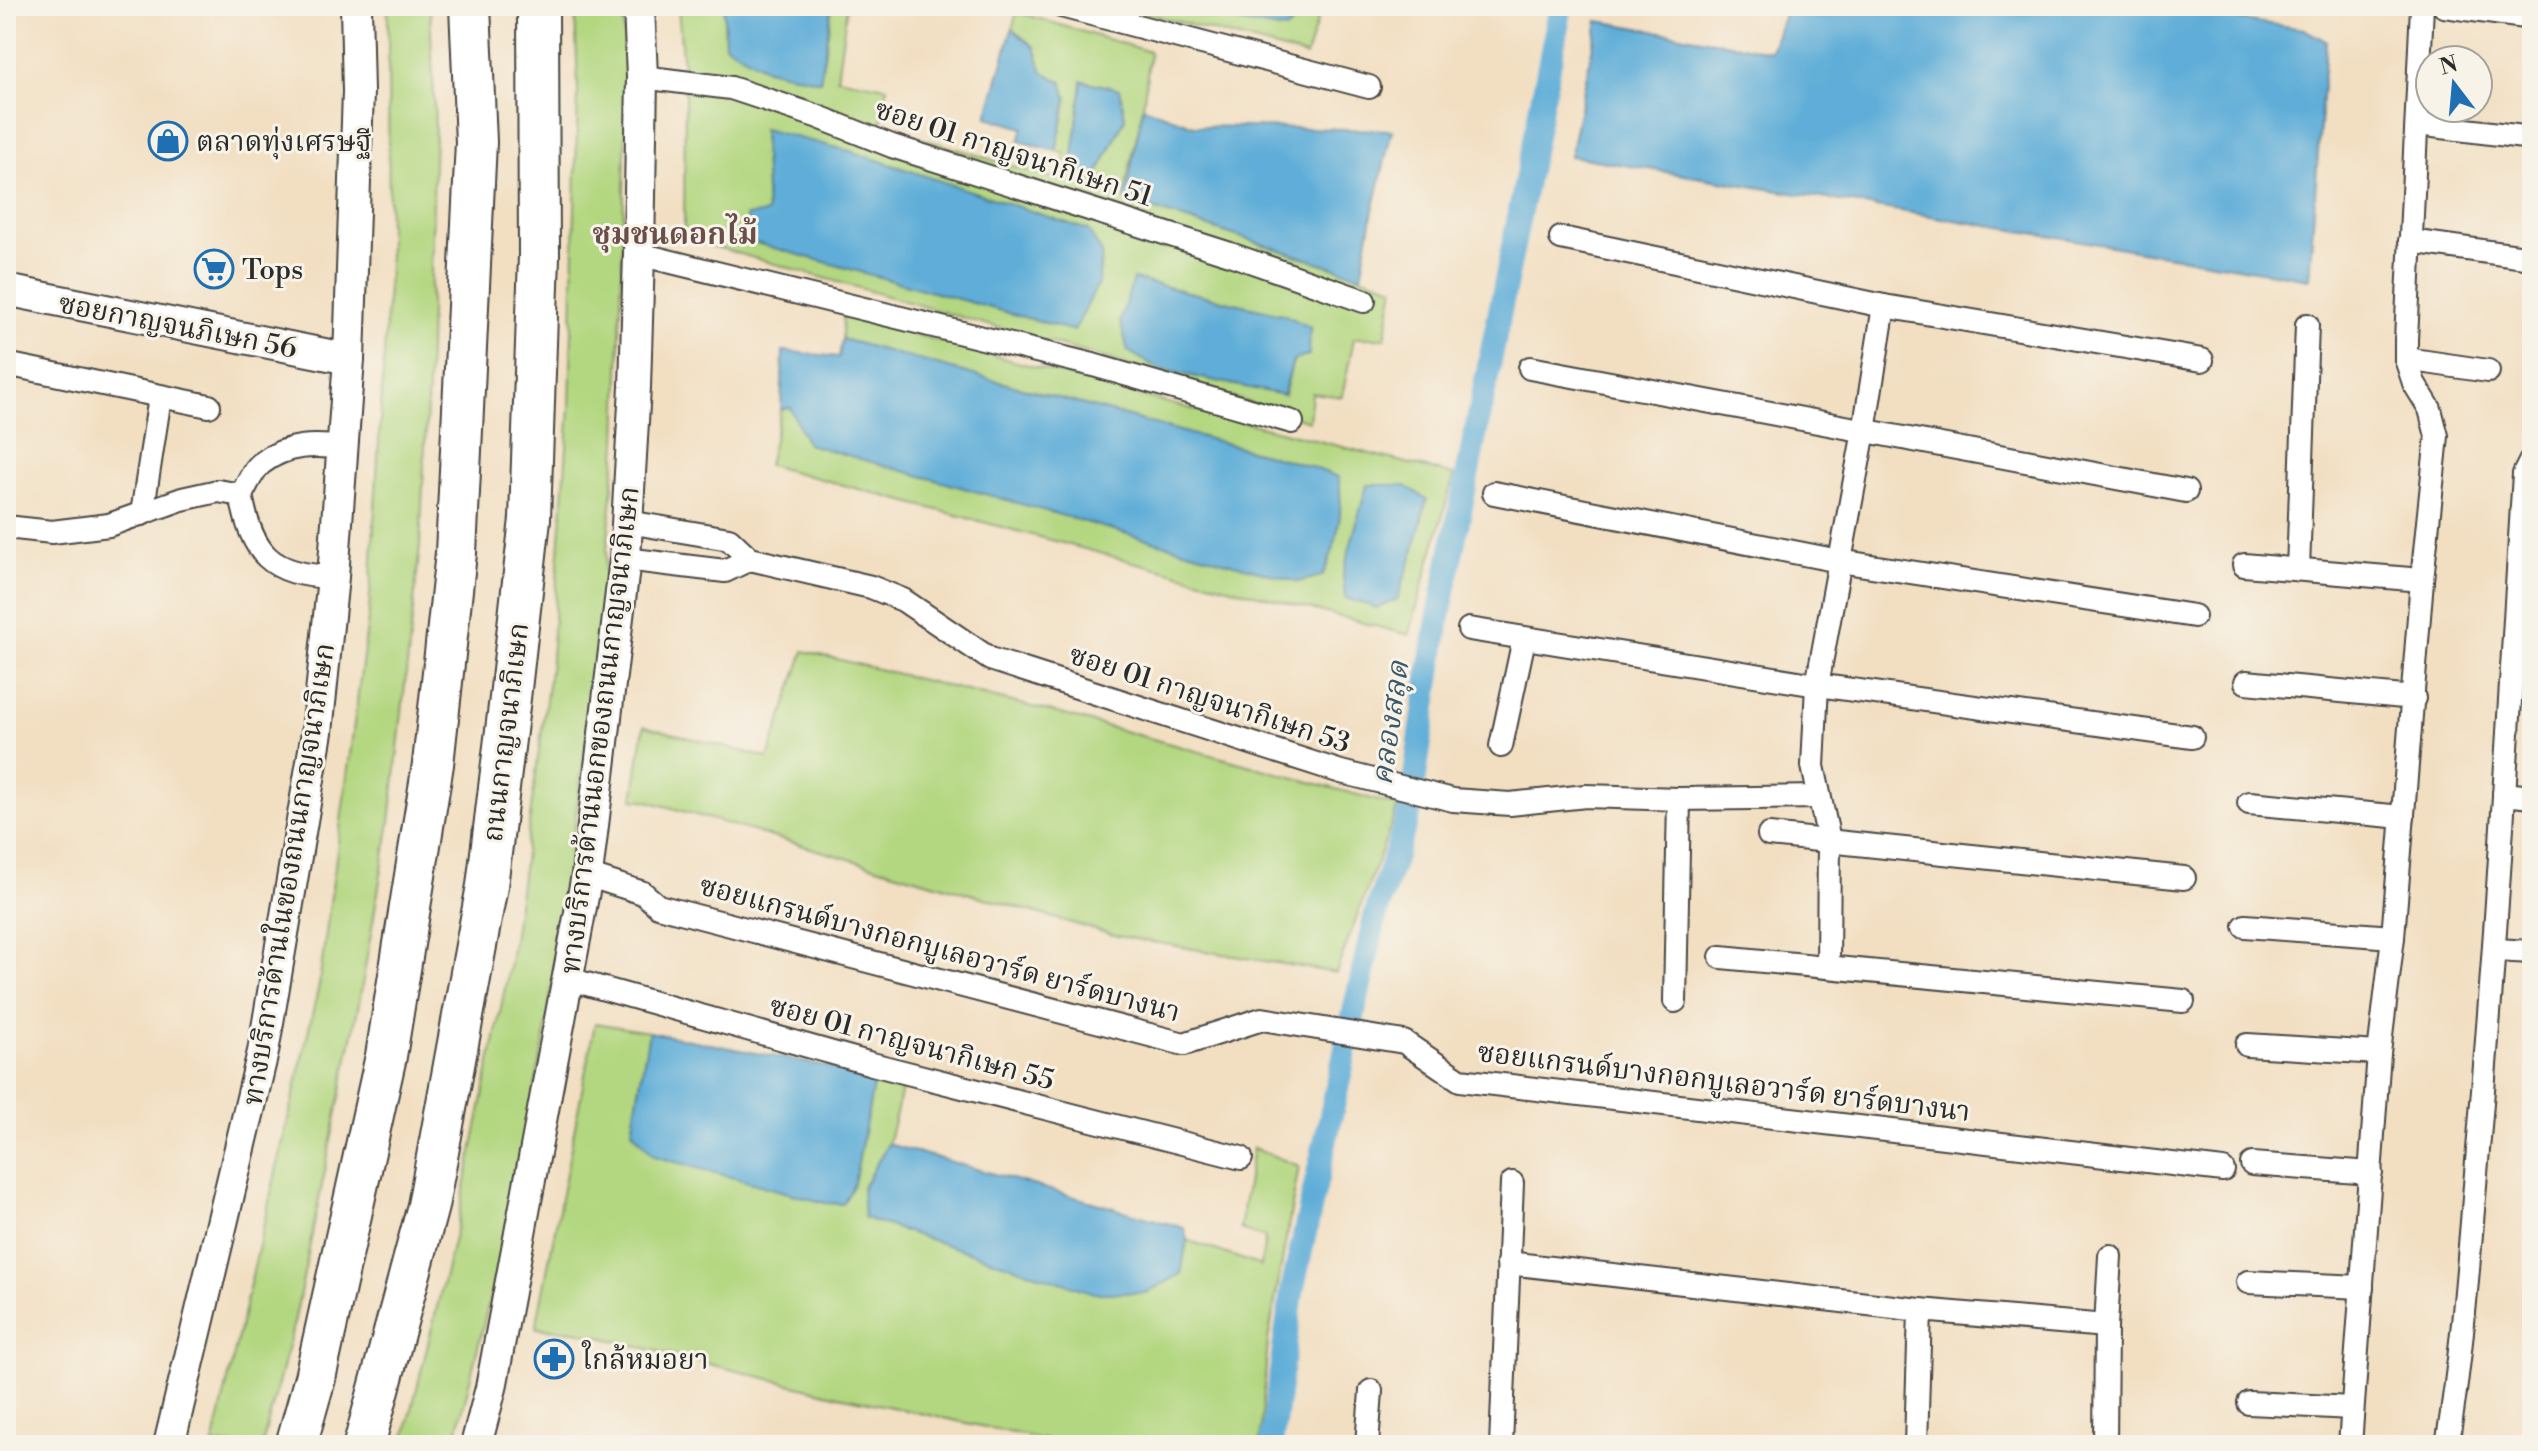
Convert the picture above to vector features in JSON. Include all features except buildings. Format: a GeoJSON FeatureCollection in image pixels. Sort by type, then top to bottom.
{"type":"FeatureCollection","features":[{"type":"Feature","properties":{"kind":"highway"},"geometry":{"type":"LineString","coordinates":[[296,1445],[315,1378],[386,1056],[433,764],[456,553],[476,142],[470,6]]}},
{"type":"Feature","properties":{"kind":"highway","name":"ถนนกาญจนาภิเษก"},"geometry":{"type":"LineString","coordinates":[[364,1445],[428,1206],[487,886],[510,698],[530,519],[539,256],[538,6]]}},
{"type":"Feature","properties":{"kind":"main road","name":"ทางบริการด้านในของถนนกาญจนาภิเษก"},"geometry":{"type":"LineString","coordinates":[[169,1445],[263,1052],[317,732],[333,577],[349,359],[358,92],[356,6]]}},
{"type":"Feature","properties":{"kind":"main road","name":"ทางบริการด้านนอกของถนนกาญจนาภิเษก"},"geometry":{"type":"LineString","coordinates":[[476,1445],[491,1388],[587,875],[625,559],[639,254],[642,77],[639,6]]}},
{"type":"Feature","properties":{"kind":"main road","name":"ซอยกาญจนภิเษก 56"},"geometry":{"type":"LineString","coordinates":[[6,290],[349,359]]}},
{"type":"Feature","properties":{"kind":"street"},"geometry":{"type":"LineString","coordinates":[[1061,6],[1369,87]]}},
{"type":"Feature","properties":{"kind":"street"},"geometry":{"type":"LineString","coordinates":[[2420,44],[2422,6]]}},
{"type":"Feature","properties":{"kind":"street"},"geometry":{"type":"LineString","coordinates":[[2444,6],[2532,18]]}},
{"type":"Feature","properties":{"kind":"street","name":"ซอย 01 กาญจนากิเษก 51"},"geometry":{"type":"LineString","coordinates":[[642,77],[731,88],[816,116],[892,146],[1230,254],[1364,301]]}},
{"type":"Feature","properties":{"kind":"street"},"geometry":{"type":"LineString","coordinates":[[2350,1445],[2379,1053],[2393,937],[2437,436],[2430,409],[2414,383],[2406,359],[2417,124],[2532,138]]}},
{"type":"Feature","properties":{"kind":"street"},"geometry":{"type":"LineString","coordinates":[[1561,238],[1884,306],[2202,360]]}},
{"type":"Feature","properties":{"kind":"street"},"geometry":{"type":"LineString","coordinates":[[2410,241],[2532,258]]}},
{"type":"Feature","properties":{"kind":"street"},"geometry":{"type":"LineString","coordinates":[[639,254],[1093,365],[1292,422]]}},
{"type":"Feature","properties":{"kind":"street"},"geometry":{"type":"LineString","coordinates":[[1828,966],[1829,840],[1813,766],[1817,685],[1884,306]]}},
{"type":"Feature","properties":{"kind":"street"},"geometry":{"type":"LineString","coordinates":[[2298,569],[2307,325]]}},
{"type":"Feature","properties":{"kind":"street"},"geometry":{"type":"LineString","coordinates":[[2406,359],[2488,371]]}},
{"type":"Feature","properties":{"kind":"street"},"geometry":{"type":"LineString","coordinates":[[6,364],[209,406]]}},
{"type":"Feature","properties":{"kind":"street"},"geometry":{"type":"LineString","coordinates":[[1530,368],[2186,491]]}},
{"type":"Feature","properties":{"kind":"street"},"geometry":{"type":"LineString","coordinates":[[142,514],[160,397]]}},
{"type":"Feature","properties":{"kind":"street"},"geometry":{"type":"LineString","coordinates":[[333,577],[307,576],[265,558],[247,529],[241,495],[260,464],[286,450],[314,444],[343,448]]}},
{"type":"Feature","properties":{"kind":"street"},"geometry":{"type":"LineString","coordinates":[[2447,1445],[2468,1268],[2495,950],[2524,474],[2532,458]]}},
{"type":"Feature","properties":{"kind":"street"},"geometry":{"type":"LineString","coordinates":[[6,527],[52,532],[109,525],[182,499],[218,491],[241,495]]}},
{"type":"Feature","properties":{"kind":"street"},"geometry":{"type":"LineString","coordinates":[[1494,493],[1839,561],[2194,616]]}},
{"type":"Feature","properties":{"kind":"street","name":"ซอย 01 กาญจนากิเษก 53"},"geometry":{"type":"LineString","coordinates":[[628,522],[729,539],[750,559],[871,587],[903,600],[990,659],[1341,772],[1453,800],[1510,804],[1586,796],[1679,799],[1818,797]]}},
{"type":"Feature","properties":{"kind":"street","name":"ซอย 01 กาญจนากิเษก 53"},"geometry":{"type":"LineString","coordinates":[[625,559],[725,571],[750,559]]}},
{"type":"Feature","properties":{"kind":"street"},"geometry":{"type":"LineString","coordinates":[[2244,565],[2422,580]]}},
{"type":"Feature","properties":{"kind":"street"},"geometry":{"type":"LineString","coordinates":[[1469,629],[1817,685],[2192,737]]}},
{"type":"Feature","properties":{"kind":"street"},"geometry":{"type":"LineString","coordinates":[[1501,746],[1524,639]]}},
{"type":"Feature","properties":{"kind":"street"},"geometry":{"type":"LineString","coordinates":[[2246,682],[2414,698]]}},
{"type":"Feature","properties":{"kind":"street"},"geometry":{"type":"LineString","coordinates":[[2504,794],[2532,797]]}},
{"type":"Feature","properties":{"kind":"street"},"geometry":{"type":"LineString","coordinates":[[1675,1001],[1679,799]]}},
{"type":"Feature","properties":{"kind":"street"},"geometry":{"type":"LineString","coordinates":[[2249,803],[2403,817]]}},
{"type":"Feature","properties":{"kind":"street"},"geometry":{"type":"LineString","coordinates":[[1769,835],[2184,878]]}},
{"type":"Feature","properties":{"kind":"street","name":"ซอยแกรนด์บางกอกบูเลอวาร์ด ยาร์ดบางนา"},"geometry":{"type":"LineString","coordinates":[[587,875],[643,893],[658,906],[1184,1044],[1262,1019],[1404,1042],[1460,1080],[2223,1170]]}},
{"type":"Feature","properties":{"kind":"street"},"geometry":{"type":"LineString","coordinates":[[2245,926],[2393,937]]}},
{"type":"Feature","properties":{"kind":"street"},"geometry":{"type":"LineString","coordinates":[[2495,950],[2532,952]]}},
{"type":"Feature","properties":{"kind":"street"},"geometry":{"type":"LineString","coordinates":[[1721,957],[2183,1001]]}},
{"type":"Feature","properties":{"kind":"street","name":"ซอย 01 กาญจนากิเษก 55"},"geometry":{"type":"LineString","coordinates":[[569,979],[872,1064],[1241,1158]]}},
{"type":"Feature","properties":{"kind":"street"},"geometry":{"type":"LineString","coordinates":[[2247,1045],[2379,1053]]}},
{"type":"Feature","properties":{"kind":"street"},"geometry":{"type":"LineString","coordinates":[[2252,1164],[2371,1173]]}},
{"type":"Feature","properties":{"kind":"street"},"geometry":{"type":"LineString","coordinates":[[1501,1445],[1512,1183]]}},
{"type":"Feature","properties":{"kind":"street"},"geometry":{"type":"LineString","coordinates":[[2105,1445],[2110,1256]]}},
{"type":"Feature","properties":{"kind":"street"},"geometry":{"type":"LineString","coordinates":[[1508,1263],[1920,1310],[2106,1326]]}},
{"type":"Feature","properties":{"kind":"street"},"geometry":{"type":"LineString","coordinates":[[2248,1282],[2362,1287]]}},
{"type":"Feature","properties":{"kind":"street"},"geometry":{"type":"LineString","coordinates":[[1916,1445],[1920,1310]]}},
{"type":"Feature","properties":{"kind":"street"},"geometry":{"type":"LineString","coordinates":[[1367,1445],[1371,1391]]}},
{"type":"Feature","properties":{"kind":"street"},"geometry":{"type":"LineString","coordinates":[[2249,1403],[2352,1408]]}},
{"type":"Feature","properties":{"kind":"green space"},"geometry":{"type":"Polygon","coordinates":[[[388,6],[430,6],[435,127],[420,546],[390,822],[359,1003],[294,1323],[262,1445],[213,1445],[319,985],[369,612],[389,269],[388,6]]]}},
{"type":"Feature","properties":{"kind":"green space"},"geometry":{"type":"Polygon","coordinates":[[[575,6],[622,6],[627,82],[617,444],[594,685],[544,1043],[499,1261],[454,1445],[403,1445],[457,1226],[510,963],[550,671],[570,409],[578,88],[575,6]]]}},
{"type":"Feature","properties":{"kind":"green space"},"geometry":{"type":"Polygon","coordinates":[[[678,6],[724,6],[725,45],[820,81],[832,6],[847,6],[837,78],[887,87],[881,126],[1059,180],[1066,154],[1056,151],[1067,99],[1062,82],[1042,72],[1035,47],[1012,29],[1017,12],[1150,52],[1125,200],[1394,287],[1385,338],[1354,338],[1342,397],[1312,393],[1309,421],[1111,360],[684,238],[685,95],[678,6]],[[1083,81],[1095,179],[1125,119],[1120,89],[1083,81]],[[763,130],[767,214],[746,217],[1088,230],[850,151],[763,130]],[[1134,279],[1120,321],[1284,395],[1293,361],[1291,319],[1285,315],[1134,279]]]}},
{"type":"Feature","properties":{"kind":"green space"},"geometry":{"type":"Polygon","coordinates":[[[1120,6],[1322,6],[1306,56],[1120,6]]]}},
{"type":"Feature","properties":{"kind":"green space"},"geometry":{"type":"Polygon","coordinates":[[[843,315],[1176,405],[1454,475],[1409,635],[768,465],[781,410],[790,407],[1312,467],[842,339],[843,315]]]}},
{"type":"Feature","properties":{"kind":"green space"},"geometry":{"type":"Polygon","coordinates":[[[804,651],[1061,714],[1398,806],[1336,973],[1117,936],[633,799],[644,726],[768,758],[804,651]]]}},
{"type":"Feature","properties":{"kind":"green space"},"geometry":{"type":"Polygon","coordinates":[[[595,1023],[649,1032],[632,1131],[865,1124],[875,1076],[904,1082],[888,1144],[862,1188],[1146,1293],[1181,1274],[1187,1240],[1261,1266],[1265,1238],[1240,1229],[1253,1148],[1299,1166],[1268,1340],[1257,1445],[1070,1445],[830,1394],[576,1331],[536,1328],[595,1023]]]}},
{"type":"Feature","properties":{"kind":"water"},"geometry":{"type":"Polygon","coordinates":[[[724,6],[832,6],[820,81],[766,69],[725,45],[724,6]]]}},
{"type":"Feature","properties":{"kind":"water"},"geometry":{"type":"Polygon","coordinates":[[[1177,6],[1303,6],[1301,19],[1285,30],[1185,13],[1177,6]]]}},
{"type":"Feature","properties":{"kind":"water"},"geometry":{"type":"Polygon","coordinates":[[[1787,6],[2143,6],[2304,29],[2326,41],[2309,279],[1570,156],[1598,21],[1771,51],[1787,6]]]}},
{"type":"Feature","properties":{"kind":"water"},"geometry":{"type":"Polygon","coordinates":[[[1012,29],[1035,48],[1043,72],[1062,82],[1067,99],[1056,151],[1019,141],[1023,128],[987,117],[1012,29]]]}},
{"type":"Feature","properties":{"kind":"water"},"geometry":{"type":"Polygon","coordinates":[[[1082,81],[1120,89],[1125,118],[1095,180],[1077,179],[1072,165],[1082,81]]]}},
{"type":"Feature","properties":{"kind":"water"},"geometry":{"type":"Polygon","coordinates":[[[1143,107],[1194,126],[1392,130],[1361,276],[1125,200],[1143,107]]]}},
{"type":"Feature","properties":{"kind":"water"},"geometry":{"type":"Polygon","coordinates":[[[763,129],[850,151],[1088,230],[1102,253],[1098,284],[1074,331],[752,242],[746,216],[767,213],[763,129]]]}},
{"type":"Feature","properties":{"kind":"water"},"geometry":{"type":"Polygon","coordinates":[[[1133,279],[1285,315],[1310,327],[1309,355],[1293,361],[1283,395],[1159,369],[1128,351],[1120,321],[1133,279]]]}},
{"type":"Feature","properties":{"kind":"water"},"geometry":{"type":"Polygon","coordinates":[[[842,339],[1312,467],[1338,477],[1341,501],[1336,541],[1322,576],[1298,582],[807,444],[790,407],[781,410],[783,351],[839,357],[842,339]]]}},
{"type":"Feature","properties":{"kind":"water"},"geometry":{"type":"Polygon","coordinates":[[[1367,485],[1404,485],[1427,499],[1397,600],[1376,608],[1345,598],[1343,573],[1367,485]]]}},
{"type":"Feature","properties":{"kind":"water"},"geometry":{"type":"Polygon","coordinates":[[[649,1032],[875,1076],[854,1184],[843,1204],[825,1203],[654,1156],[632,1131],[649,1032]]]}},
{"type":"Feature","properties":{"kind":"water"},"geometry":{"type":"Polygon","coordinates":[[[888,1144],[1184,1228],[1187,1240],[1181,1274],[1146,1293],[1094,1293],[864,1218],[862,1189],[888,1144]]]}},
{"type":"Feature","properties":{"kind":"waterway","name":"คลองสลุด"},"geometry":{"type":"LineString","coordinates":[[1271,1445],[1292,1291],[1376,913],[1410,810],[1436,631],[1561,6]]}},
{"type":"Feature","properties":{"kind":"place","name":"ตลาดทุ่งเศรษฐี"},"geometry":{"type":"Point","coordinates":[168,141]}},
{"type":"Feature","properties":{"kind":"place","name":"Tops"},"geometry":{"type":"Point","coordinates":[214,269]}},
{"type":"Feature","properties":{"kind":"place","name":"ใกล้หมอยา"},"geometry":{"type":"Point","coordinates":[554,1359]}},
{"type":"Feature","properties":{"kind":"district","name":"ชุมชนดอกไม้"},"geometry":{"type":"Point","coordinates":[675,234]}}]}
